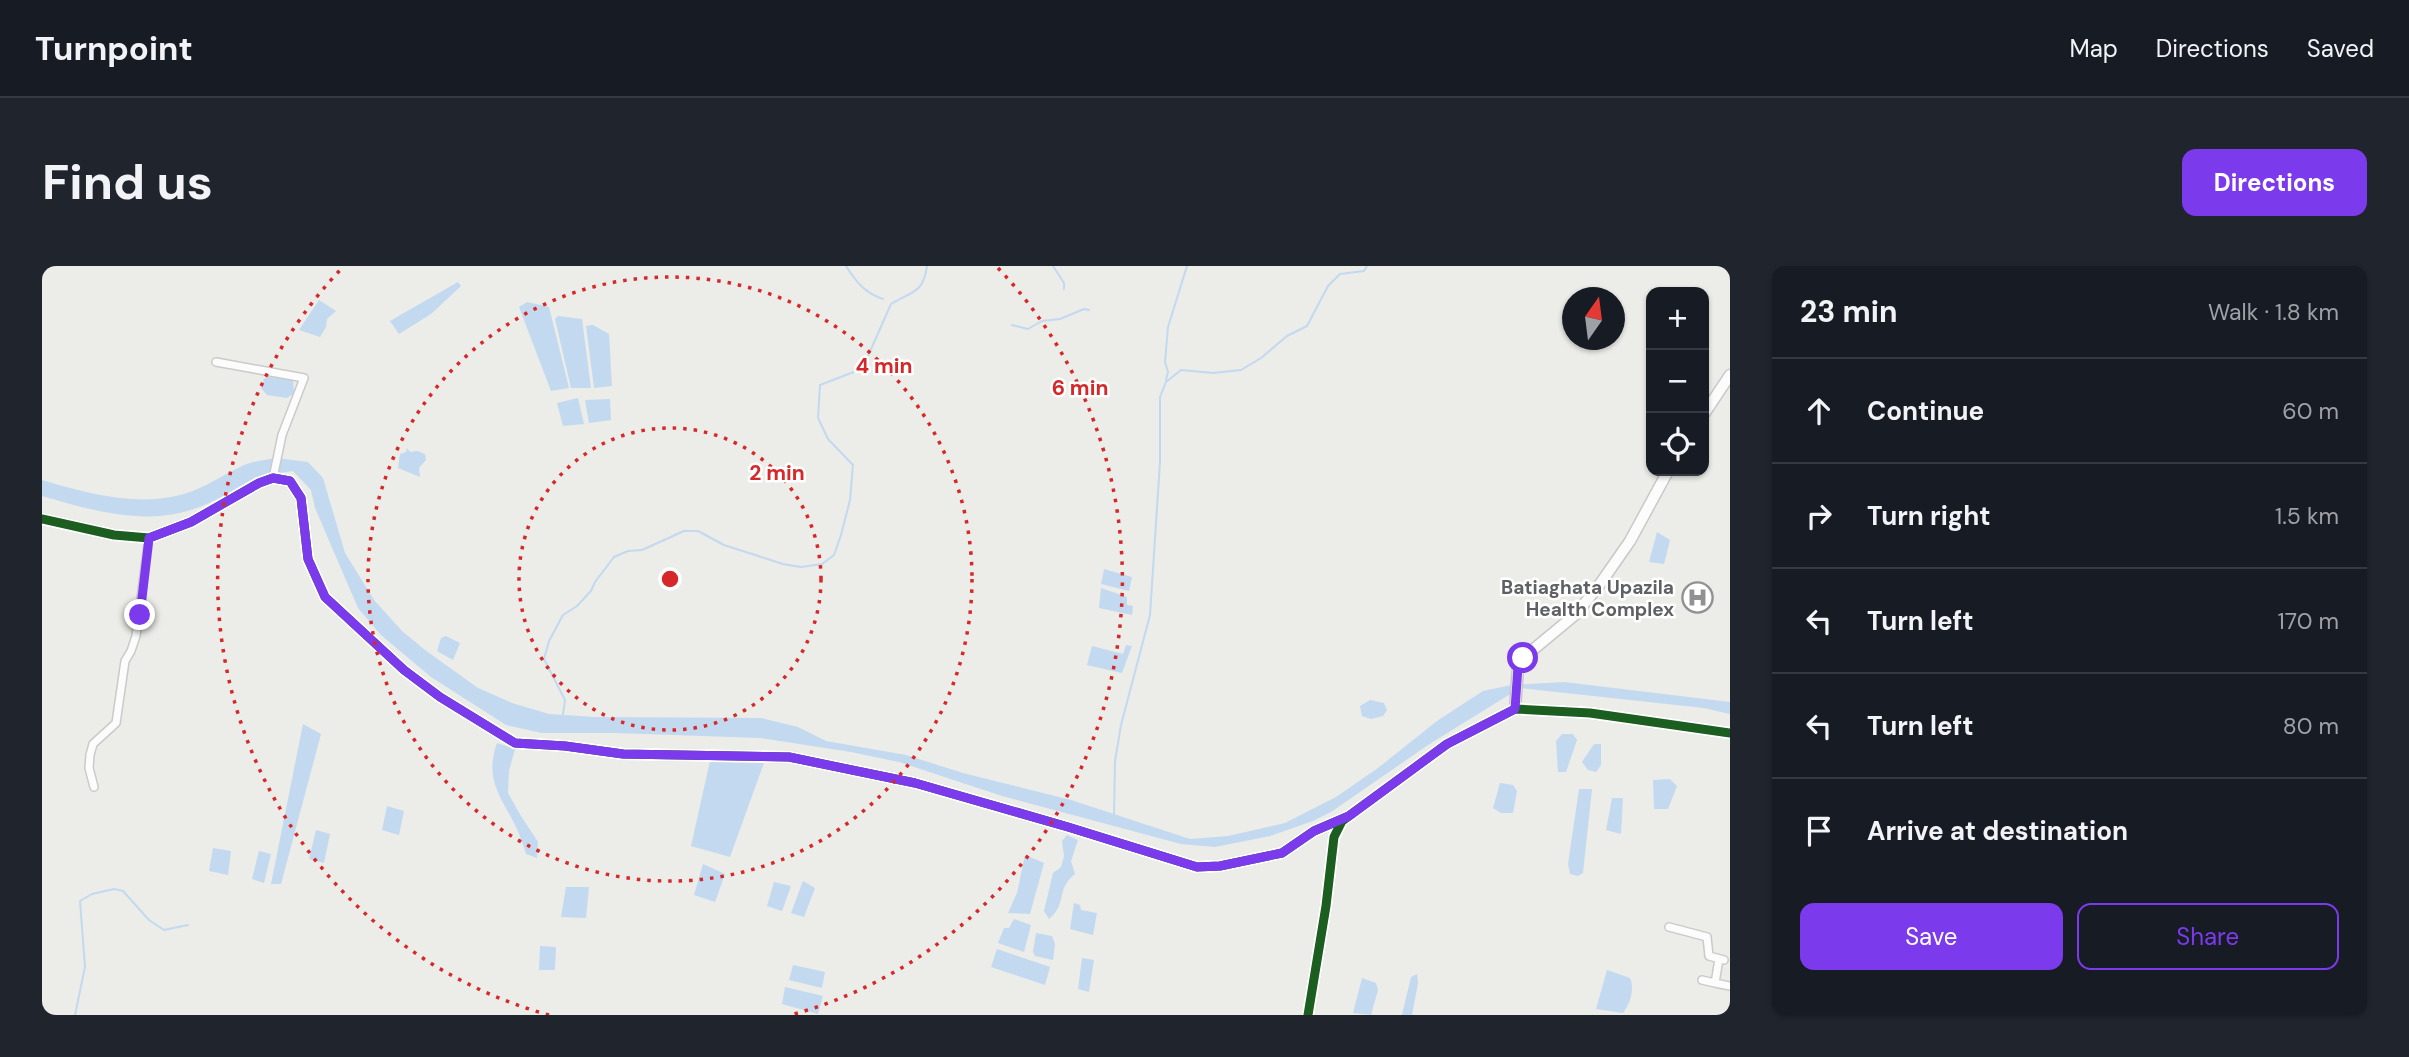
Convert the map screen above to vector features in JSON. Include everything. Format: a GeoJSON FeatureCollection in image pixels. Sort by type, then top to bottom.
{"type":"FeatureCollection","features":[{"type":"Feature","properties":{"kind":"street"},"geometry":{"type":"LineString","coordinates":[[216,362],[304,378],[277,453],[273,477]]}},
{"type":"Feature","properties":{"kind":"street"},"geometry":{"type":"LineString","coordinates":[[1705,413],[1730,375]]}},
{"type":"Feature","properties":{"kind":"street"},"geometry":{"type":"LineString","coordinates":[[1515,709],[1518,667],[1523,658],[1576,614],[1600,584],[1630,541],[1665,476]]}},
{"type":"Feature","properties":{"kind":"street"},"geometry":{"type":"LineString","coordinates":[[42,519],[114,535],[149,538],[191,522],[273,477],[290,481],[301,498],[308,559],[325,597],[404,670],[440,697],[515,743],[623,754],[789,757],[915,783],[1197,867],[1220,866],[1282,853],[1314,831],[1349,816]]}},
{"type":"Feature","properties":{"kind":"street"},"geometry":{"type":"LineString","coordinates":[[94,787],[89,768],[90,755],[93,744],[116,723],[125,661],[136,636],[149,538]]}},
{"type":"Feature","properties":{"kind":"street"},"geometry":{"type":"LineString","coordinates":[[1308,1015],[1334,837],[1342,821],[1447,744],[1515,709],[1590,713],[1730,733]]}},
{"type":"Feature","properties":{"kind":"street"},"geometry":{"type":"LineString","coordinates":[[1669,927],[1707,937],[1708,955],[1722,959],[1715,983]]}},
{"type":"Feature","properties":{"kind":"street"},"geometry":{"type":"LineString","coordinates":[[1702,980],[1730,986]]}},
{"type":"Feature","properties":{"kind":"water"},"geometry":{"type":"Polygon","coordinates":[[[458,282],[461,286],[431,314],[399,334],[390,321],[458,282]]]}},
{"type":"Feature","properties":{"kind":"water"},"geometry":{"type":"Polygon","coordinates":[[[319,300],[336,311],[327,319],[320,337],[299,330],[319,300]]]}},
{"type":"Feature","properties":{"kind":"water"},"geometry":{"type":"Polygon","coordinates":[[[527,302],[549,307],[569,388],[551,391],[519,307],[527,302]]]}},
{"type":"Feature","properties":{"kind":"water"},"geometry":{"type":"Polygon","coordinates":[[[558,316],[582,319],[591,388],[571,388],[555,319],[558,316]]]}},
{"type":"Feature","properties":{"kind":"water"},"geometry":{"type":"Polygon","coordinates":[[[593,325],[609,334],[612,386],[594,388],[586,326],[593,325]]]}},
{"type":"Feature","properties":{"kind":"water"},"geometry":{"type":"Polygon","coordinates":[[[269,377],[293,380],[294,393],[287,398],[267,395],[261,388],[264,379],[269,377]]]}},
{"type":"Feature","properties":{"kind":"water"},"geometry":{"type":"Polygon","coordinates":[[[578,398],[584,424],[563,426],[557,403],[578,398]]]}},
{"type":"Feature","properties":{"kind":"water"},"geometry":{"type":"Polygon","coordinates":[[[610,399],[611,420],[589,423],[585,400],[610,399]]]}},
{"type":"Feature","properties":{"kind":"water"},"geometry":{"type":"Polygon","coordinates":[[[407,448],[410,452],[425,454],[426,460],[419,468],[420,477],[398,468],[400,454],[406,452],[407,448]]]}},
{"type":"Feature","properties":{"kind":"water"},"geometry":{"type":"Polygon","coordinates":[[[277,458],[308,462],[323,478],[345,553],[374,600],[402,631],[478,688],[512,703],[549,714],[595,717],[761,718],[798,727],[826,741],[906,755],[963,773],[1071,800],[1190,839],[1228,836],[1285,823],[1336,797],[1437,721],[1483,691],[1512,685],[1564,682],[1730,702],[1730,714],[1704,708],[1520,688],[1428,745],[1331,812],[1313,821],[1270,836],[1215,847],[1181,844],[1002,796],[899,762],[851,752],[760,738],[542,733],[506,725],[431,677],[381,635],[358,608],[315,508],[311,490],[293,471],[260,479],[209,503],[168,515],[105,512],[42,496],[42,480],[108,496],[160,499],[193,491],[249,463],[277,458]]]}},
{"type":"Feature","properties":{"kind":"water"},"geometry":{"type":"Polygon","coordinates":[[[1657,532],[1670,540],[1664,564],[1649,562],[1657,532]]]}},
{"type":"Feature","properties":{"kind":"water"},"geometry":{"type":"Polygon","coordinates":[[[1104,569],[1132,577],[1129,591],[1101,584],[1104,569]]]}},
{"type":"Feature","properties":{"kind":"water"},"geometry":{"type":"Polygon","coordinates":[[[1101,588],[1127,597],[1127,605],[1133,606],[1132,615],[1099,608],[1101,588]]]}},
{"type":"Feature","properties":{"kind":"water"},"geometry":{"type":"Polygon","coordinates":[[[446,636],[460,643],[453,660],[437,651],[441,638],[446,636]]]}},
{"type":"Feature","properties":{"kind":"water"},"geometry":{"type":"Polygon","coordinates":[[[1126,645],[1132,646],[1122,673],[1087,665],[1092,646],[1123,654],[1126,645]]]}},
{"type":"Feature","properties":{"kind":"water"},"geometry":{"type":"Polygon","coordinates":[[[1370,700],[1384,703],[1387,710],[1383,716],[1371,719],[1362,716],[1360,706],[1370,700]]]}},
{"type":"Feature","properties":{"kind":"water"},"geometry":{"type":"Polygon","coordinates":[[[303,724],[321,734],[281,884],[271,884],[303,724]]]}},
{"type":"Feature","properties":{"kind":"water"},"geometry":{"type":"Polygon","coordinates":[[[1562,734],[1573,734],[1577,740],[1566,772],[1558,772],[1556,741],[1562,734]]]}},
{"type":"Feature","properties":{"kind":"water"},"geometry":{"type":"Polygon","coordinates":[[[497,743],[515,749],[509,771],[508,793],[538,842],[537,858],[526,854],[496,787],[492,767],[497,743]]]}},
{"type":"Feature","properties":{"kind":"water"},"geometry":{"type":"Polygon","coordinates":[[[1594,744],[1601,744],[1601,765],[1596,772],[1588,770],[1582,762],[1594,744]]]}},
{"type":"Feature","properties":{"kind":"water"},"geometry":{"type":"Polygon","coordinates":[[[748,757],[765,760],[730,857],[691,846],[710,761],[741,763],[748,757]]]}},
{"type":"Feature","properties":{"kind":"water"},"geometry":{"type":"Polygon","coordinates":[[[1670,779],[1677,786],[1668,809],[1654,809],[1653,780],[1670,779]]]}},
{"type":"Feature","properties":{"kind":"water"},"geometry":{"type":"Polygon","coordinates":[[[1500,783],[1513,785],[1517,791],[1513,813],[1501,813],[1493,808],[1500,783]]]}},
{"type":"Feature","properties":{"kind":"water"},"geometry":{"type":"Polygon","coordinates":[[[1579,789],[1592,789],[1583,873],[1578,876],[1570,874],[1568,864],[1579,789]]]}},
{"type":"Feature","properties":{"kind":"water"},"geometry":{"type":"Polygon","coordinates":[[[1612,798],[1623,798],[1621,834],[1606,830],[1612,798]]]}},
{"type":"Feature","properties":{"kind":"water"},"geometry":{"type":"Polygon","coordinates":[[[387,806],[404,811],[399,835],[382,830],[387,806]]]}},
{"type":"Feature","properties":{"kind":"water"},"geometry":{"type":"Polygon","coordinates":[[[316,830],[330,834],[324,863],[309,859],[316,830]]]}},
{"type":"Feature","properties":{"kind":"water"},"geometry":{"type":"Polygon","coordinates":[[[1067,835],[1078,840],[1071,861],[1075,874],[1065,886],[1058,907],[1049,919],[1044,911],[1053,873],[1061,867],[1064,856],[1062,841],[1067,835]]]}},
{"type":"Feature","properties":{"kind":"water"},"geometry":{"type":"Polygon","coordinates":[[[213,848],[231,851],[228,875],[209,871],[213,848]]]}},
{"type":"Feature","properties":{"kind":"water"},"geometry":{"type":"Polygon","coordinates":[[[259,851],[271,854],[264,883],[252,879],[259,851]]]}},
{"type":"Feature","properties":{"kind":"water"},"geometry":{"type":"Polygon","coordinates":[[[1025,855],[1044,863],[1030,914],[1008,913],[1017,893],[1025,855]]]}},
{"type":"Feature","properties":{"kind":"water"},"geometry":{"type":"Polygon","coordinates":[[[703,864],[725,874],[715,902],[694,895],[703,864]]]}},
{"type":"Feature","properties":{"kind":"water"},"geometry":{"type":"Polygon","coordinates":[[[803,881],[815,888],[804,917],[791,913],[803,881]]]}},
{"type":"Feature","properties":{"kind":"water"},"geometry":{"type":"Polygon","coordinates":[[[774,882],[791,886],[782,911],[767,906],[774,882]]]}},
{"type":"Feature","properties":{"kind":"water"},"geometry":{"type":"Polygon","coordinates":[[[566,887],[589,887],[586,918],[561,917],[566,887]]]}},
{"type":"Feature","properties":{"kind":"water"},"geometry":{"type":"Polygon","coordinates":[[[1074,903],[1080,905],[1081,910],[1097,913],[1093,935],[1070,929],[1074,903]]]}},
{"type":"Feature","properties":{"kind":"water"},"geometry":{"type":"Polygon","coordinates":[[[1014,919],[1031,925],[1024,952],[998,943],[1004,928],[1009,928],[1014,919]]]}},
{"type":"Feature","properties":{"kind":"water"},"geometry":{"type":"Polygon","coordinates":[[[1036,933],[1052,936],[1055,944],[1053,960],[1035,956],[1033,952],[1036,933]]]}},
{"type":"Feature","properties":{"kind":"water"},"geometry":{"type":"Polygon","coordinates":[[[540,946],[556,947],[555,970],[539,970],[540,946]]]}},
{"type":"Feature","properties":{"kind":"water"},"geometry":{"type":"Polygon","coordinates":[[[997,949],[1050,967],[1045,985],[991,967],[997,949]]]}},
{"type":"Feature","properties":{"kind":"water"},"geometry":{"type":"Polygon","coordinates":[[[1082,958],[1094,960],[1089,992],[1078,989],[1082,958]]]}},
{"type":"Feature","properties":{"kind":"water"},"geometry":{"type":"Polygon","coordinates":[[[793,965],[825,972],[822,988],[789,980],[793,965]]]}},
{"type":"Feature","properties":{"kind":"water"},"geometry":{"type":"Polygon","coordinates":[[[1607,970],[1630,978],[1631,996],[1623,1013],[1596,1009],[1607,970]]]}},
{"type":"Feature","properties":{"kind":"water"},"geometry":{"type":"Polygon","coordinates":[[[1417,974],[1412,1015],[1402,1015],[1411,977],[1417,974]]]}},
{"type":"Feature","properties":{"kind":"water"},"geometry":{"type":"Polygon","coordinates":[[[1362,978],[1376,983],[1378,990],[1371,1015],[1353,1013],[1362,978]]]}},
{"type":"Feature","properties":{"kind":"water"},"geometry":{"type":"Polygon","coordinates":[[[785,987],[823,996],[818,1014],[782,1004],[785,987]]]}},
{"type":"Feature","properties":{"kind":"waterway"},"geometry":{"type":"LineString","coordinates":[[846,266],[862,286],[883,299]]}},
{"type":"Feature","properties":{"kind":"waterway"},"geometry":{"type":"LineString","coordinates":[[563,714],[565,700],[544,659],[549,641],[563,615],[577,606],[591,591],[614,557],[628,551],[642,550],[684,531],[698,531],[724,545],[801,567],[822,564],[834,555],[850,500],[853,465],[828,439],[818,418],[820,385],[859,370],[891,304],[919,287],[927,266]]}},
{"type":"Feature","properties":{"kind":"waterway"},"geometry":{"type":"LineString","coordinates":[[1053,266],[1064,283],[1064,289]]}},
{"type":"Feature","properties":{"kind":"waterway"},"geometry":{"type":"LineString","coordinates":[[1166,380],[1168,327],[1187,266]]}},
{"type":"Feature","properties":{"kind":"waterway"},"geometry":{"type":"LineString","coordinates":[[1114,815],[1115,761],[1121,725],[1150,615],[1160,462],[1160,397],[1166,382],[1181,370],[1213,373],[1241,370],[1261,358],[1287,336],[1307,326],[1328,286],[1340,274],[1364,271],[1367,266]]}},
{"type":"Feature","properties":{"kind":"waterway"},"geometry":{"type":"LineString","coordinates":[[1012,325],[1028,329],[1042,321],[1060,319],[1084,309],[1089,310]]}},
{"type":"Feature","properties":{"kind":"waterway"},"geometry":{"type":"LineString","coordinates":[[75,1015],[85,967],[80,901],[92,894],[114,889],[123,891],[149,920],[164,930],[188,925]]}},
{"type":"Feature","properties":{"kind":"cycle path"},"geometry":{"type":"LineString","coordinates":[[42,519],[114,535],[149,538],[191,522],[259,483],[273,478],[290,481],[301,498],[308,559],[325,597],[404,670],[440,697],[515,743],[623,754],[789,757],[915,783],[1197,867],[1220,866],[1282,853],[1314,831],[1349,816]]}},
{"type":"Feature","properties":{"kind":"cycle path"},"geometry":{"type":"LineString","coordinates":[[1308,1015],[1334,837],[1342,821],[1447,744],[1515,709],[1590,713],[1730,733]]}},
{"type":"Feature","properties":{"kind":"place","name":"Batiaghata Upazila Health Complex"},"geometry":{"type":"Point","coordinates":[1697,598]}},
{"type":"Feature","properties":{"kind":"route"},"geometry":{"type":"LineString","coordinates":[[140,615],[149,538],[191,522],[259,483],[273,478],[290,481],[301,498],[308,559],[325,597],[404,670],[440,697],[515,743],[623,754],[789,757],[915,783],[1197,867],[1220,866],[1282,853],[1314,831],[1349,816],[1447,744],[1515,709],[1518,667],[1523,658]]}}]}
